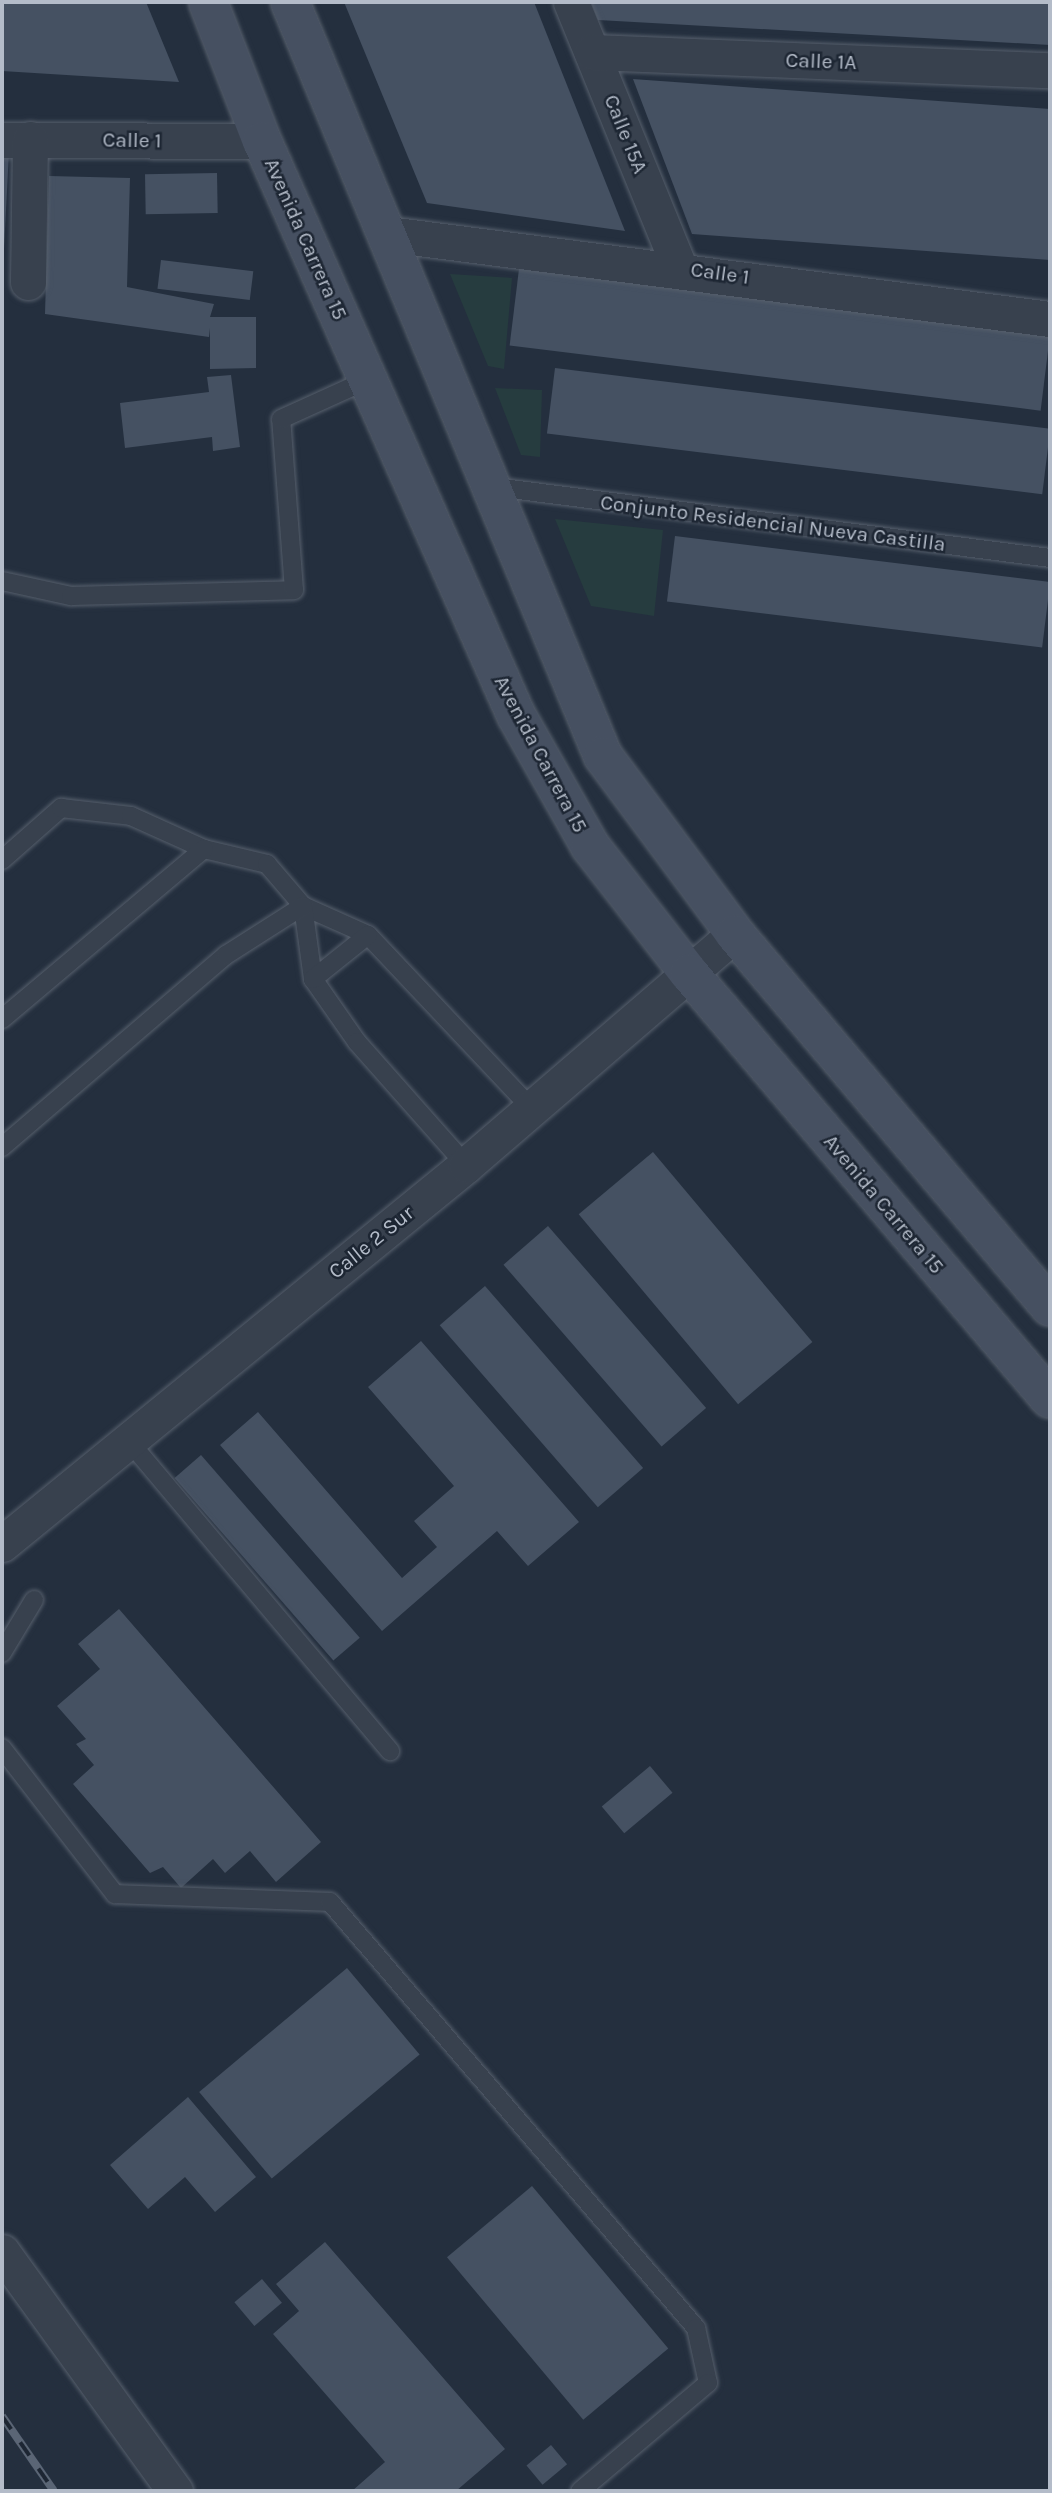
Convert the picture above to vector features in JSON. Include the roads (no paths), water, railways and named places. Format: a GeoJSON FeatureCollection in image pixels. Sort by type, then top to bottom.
{"type":"FeatureCollection","features":[{"type":"Feature","properties":{"kind":"main road","name":"Avenida Carrera 15"},"geometry":{"type":"LineString","coordinates":[[208,2],[262,141],[516,715],[590,846],[689,973],[1050,1399]]}},
{"type":"Feature","properties":{"kind":"main road"},"geometry":{"type":"LineString","coordinates":[[290,2],[495,488],[603,756],[735,934],[1050,1307]]}},
{"type":"Feature","properties":{"kind":"street","name":"Calle 15A"},"geometry":{"type":"LineString","coordinates":[[571,2],[679,267]]}},
{"type":"Feature","properties":{"kind":"street","name":"Calle 1A"},"geometry":{"type":"LineString","coordinates":[[592,52],[1050,70]]}},
{"type":"Feature","properties":{"kind":"street","name":"Calle 1"},"geometry":{"type":"LineString","coordinates":[[16,139],[262,141]]}},
{"type":"Feature","properties":{"kind":"street"},"geometry":{"type":"LineString","coordinates":[[16,139],[28,282]]}},
{"type":"Feature","properties":{"kind":"street","name":"Calle 1"},"geometry":{"type":"LineString","coordinates":[[388,234],[679,267],[1050,319]]}},
{"type":"Feature","properties":{"kind":"street","name":"Calle 2 Sur"},"geometry":{"type":"LineString","coordinates":[[2,1544],[466,1165],[735,934]]}},
{"type":"Feature","properties":{"kind":"street"},"geometry":{"type":"LineString","coordinates":[[2,2252],[175,2491]]}},
{"type":"Feature","properties":{"kind":"lane"},"geometry":{"type":"LineString","coordinates":[[2,581],[72,596],[294,590],[281,419],[369,379]]}},
{"type":"Feature","properties":{"kind":"lane","name":"Conjunto Residencial Nueva Castilla"},"geometry":{"type":"LineString","coordinates":[[495,488],[1050,558]]}},
{"type":"Feature","properties":{"kind":"lane"},"geometry":{"type":"LineString","coordinates":[[2,860],[61,808],[131,816],[204,849],[267,864],[303,906],[368,935],[532,1109]]}},
{"type":"Feature","properties":{"kind":"lane"},"geometry":{"type":"LineString","coordinates":[[2,1019],[204,849]]}},
{"type":"Feature","properties":{"kind":"lane"},"geometry":{"type":"LineString","coordinates":[[303,906],[313,979],[357,1042],[466,1165]]}},
{"type":"Feature","properties":{"kind":"lane"},"geometry":{"type":"LineString","coordinates":[[2,1147],[226,955],[303,906]]}},
{"type":"Feature","properties":{"kind":"lane"},"geometry":{"type":"LineString","coordinates":[[313,979],[368,935]]}},
{"type":"Feature","properties":{"kind":"lane"},"geometry":{"type":"LineString","coordinates":[[128,1440],[390,1751]]}},
{"type":"Feature","properties":{"kind":"lane"},"geometry":{"type":"LineString","coordinates":[[2,1653],[34,1600]]}},
{"type":"Feature","properties":{"kind":"lane"},"geometry":{"type":"LineString","coordinates":[[2,1748],[115,1894],[330,1902],[696,2328],[708,2383],[580,2491]]}},
{"type":"Feature","properties":{"kind":"railway"},"geometry":{"type":"LineString","coordinates":[[2,2416],[54,2491]]}}]}
